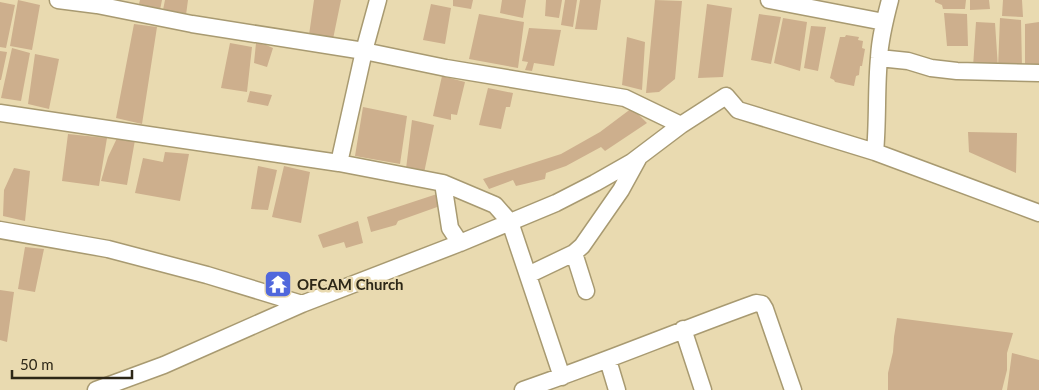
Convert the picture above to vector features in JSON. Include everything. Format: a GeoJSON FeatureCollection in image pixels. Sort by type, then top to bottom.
{"type":"FeatureCollection","features":[{"type":"Feature","properties":{"kind":"street"},"geometry":{"type":"LineString","coordinates":[[58,0],[97,5],[192,24],[364,51],[446,68],[626,98],[681,125]]}},
{"type":"Feature","properties":{"kind":"street"},"geometry":{"type":"LineString","coordinates":[[339,163],[364,51],[378,0]]}},
{"type":"Feature","properties":{"kind":"street"},"geometry":{"type":"LineString","coordinates":[[769,0],[884,22]]}},
{"type":"Feature","properties":{"kind":"street"},"geometry":{"type":"LineString","coordinates":[[875,152],[878,124],[879,58],[884,22],[890,0]]}},
{"type":"Feature","properties":{"kind":"street"},"geometry":{"type":"LineString","coordinates":[[879,58],[908,61],[931,68],[957,71],[1039,73]]}},
{"type":"Feature","properties":{"kind":"street"},"geometry":{"type":"LineString","coordinates":[[96,390],[164,365],[302,304],[460,244],[556,203],[595,183],[638,157],[681,125],[726,96],[738,110],[875,152],[1039,213]]}},
{"type":"Feature","properties":{"kind":"street"},"geometry":{"type":"LineString","coordinates":[[0,112],[339,163],[443,183],[495,205],[510,222],[562,377]]}},
{"type":"Feature","properties":{"kind":"street"},"geometry":{"type":"LineString","coordinates":[[528,275],[574,253],[591,234],[621,190],[638,157]]}},
{"type":"Feature","properties":{"kind":"street"},"geometry":{"type":"LineString","coordinates":[[443,183],[450,228],[460,244]]}},
{"type":"Feature","properties":{"kind":"street"},"geometry":{"type":"LineString","coordinates":[[0,230],[108,249],[207,274],[302,304]]}},
{"type":"Feature","properties":{"kind":"street"},"geometry":{"type":"LineString","coordinates":[[574,253],[586,291]]}},
{"type":"Feature","properties":{"kind":"street"},"geometry":{"type":"LineString","coordinates":[[523,390],[547,386],[562,377],[756,302],[762,304],[765,308],[792,390]]}},
{"type":"Feature","properties":{"kind":"street"},"geometry":{"type":"LineString","coordinates":[[683,329],[702,390]]}},
{"type":"Feature","properties":{"kind":"street"},"geometry":{"type":"LineString","coordinates":[[608,360],[617,390]]}},
{"type":"Feature","properties":{"kind":"building"},"geometry":{"type":"Polygon","coordinates":[[[18,0],[40,5],[32,50],[10,46],[18,0]]]}},
{"type":"Feature","properties":{"kind":"building"},"geometry":{"type":"Polygon","coordinates":[[[140,0],[162,0],[160,10],[139,4],[140,0]]]}},
{"type":"Feature","properties":{"kind":"building"},"geometry":{"type":"Polygon","coordinates":[[[165,0],[188,0],[186,15],[163,10],[165,0]]]}},
{"type":"Feature","properties":{"kind":"building"},"geometry":{"type":"Polygon","coordinates":[[[314,0],[341,0],[333,39],[309,35],[314,0]]]}},
{"type":"Feature","properties":{"kind":"building"},"geometry":{"type":"Polygon","coordinates":[[[453,0],[473,0],[471,9],[453,6],[453,0]]]}},
{"type":"Feature","properties":{"kind":"building"},"geometry":{"type":"Polygon","coordinates":[[[502,0],[526,0],[523,18],[500,13],[502,0]]]}},
{"type":"Feature","properties":{"kind":"building"},"geometry":{"type":"Polygon","coordinates":[[[546,0],[562,0],[559,18],[545,16],[546,0]]]}},
{"type":"Feature","properties":{"kind":"building"},"geometry":{"type":"Polygon","coordinates":[[[565,0],[577,0],[573,27],[561,25],[565,0]]]}},
{"type":"Feature","properties":{"kind":"building"},"geometry":{"type":"Polygon","coordinates":[[[580,0],[601,0],[597,30],[575,29],[580,0]]]}},
{"type":"Feature","properties":{"kind":"building"},"geometry":{"type":"Polygon","coordinates":[[[655,0],[682,1],[675,79],[659,92],[646,93],[655,0]]]}},
{"type":"Feature","properties":{"kind":"building"},"geometry":{"type":"Polygon","coordinates":[[[935,0],[966,0],[965,9],[943,9],[942,5],[935,2],[935,0]]]}},
{"type":"Feature","properties":{"kind":"building"},"geometry":{"type":"Polygon","coordinates":[[[970,0],[989,0],[990,9],[970,10],[970,0]]]}},
{"type":"Feature","properties":{"kind":"building"},"geometry":{"type":"Polygon","coordinates":[[[1003,0],[1022,0],[1023,17],[1002,16],[1003,0]]]}},
{"type":"Feature","properties":{"kind":"building"},"geometry":{"type":"Polygon","coordinates":[[[0,2],[15,5],[6,48],[0,47],[0,2]]]}},
{"type":"Feature","properties":{"kind":"building"},"geometry":{"type":"Polygon","coordinates":[[[431,4],[451,8],[445,44],[423,40],[431,4]]]}},
{"type":"Feature","properties":{"kind":"building"},"geometry":{"type":"Polygon","coordinates":[[[707,4],[732,8],[723,77],[698,78],[707,4]]]}},
{"type":"Feature","properties":{"kind":"building"},"geometry":{"type":"Polygon","coordinates":[[[944,13],[967,14],[968,46],[947,46],[944,13]]]}},
{"type":"Feature","properties":{"kind":"building"},"geometry":{"type":"Polygon","coordinates":[[[479,14],[524,22],[518,68],[469,59],[479,14]]]}},
{"type":"Feature","properties":{"kind":"building"},"geometry":{"type":"Polygon","coordinates":[[[759,14],[781,17],[771,64],[751,60],[759,14]]]}},
{"type":"Feature","properties":{"kind":"building"},"geometry":{"type":"Polygon","coordinates":[[[783,18],[807,22],[800,71],[774,63],[783,18]]]}},
{"type":"Feature","properties":{"kind":"building"},"geometry":{"type":"Polygon","coordinates":[[[1000,18],[1021,20],[1022,68],[998,68],[1000,18]]]}},
{"type":"Feature","properties":{"kind":"building"},"geometry":{"type":"Polygon","coordinates":[[[976,22],[995,23],[998,68],[973,67],[976,22]]]}},
{"type":"Feature","properties":{"kind":"building"},"geometry":{"type":"Polygon","coordinates":[[[1039,22],[1039,67],[1025,66],[1025,24],[1039,22]]]}},
{"type":"Feature","properties":{"kind":"building"},"geometry":{"type":"Polygon","coordinates":[[[134,24],[157,27],[142,124],[116,118],[134,24]]]}},
{"type":"Feature","properties":{"kind":"building"},"geometry":{"type":"Polygon","coordinates":[[[811,26],[826,27],[818,71],[804,68],[811,26]]]}},
{"type":"Feature","properties":{"kind":"building"},"geometry":{"type":"Polygon","coordinates":[[[529,28],[561,30],[554,66],[534,63],[532,71],[525,70],[528,62],[522,61],[529,28]]]}},
{"type":"Feature","properties":{"kind":"building"},"geometry":{"type":"Polygon","coordinates":[[[846,35],[859,37],[858,40],[863,41],[862,48],[865,49],[862,66],[860,66],[859,75],[856,76],[854,86],[835,82],[830,78],[840,37],[845,37],[846,35]]]}},
{"type":"Feature","properties":{"kind":"building"},"geometry":{"type":"Polygon","coordinates":[[[627,37],[645,42],[642,90],[622,85],[627,37]]]}},
{"type":"Feature","properties":{"kind":"building"},"geometry":{"type":"Polygon","coordinates":[[[230,43],[252,47],[247,92],[221,88],[230,43]]]}},
{"type":"Feature","properties":{"kind":"building"},"geometry":{"type":"Polygon","coordinates":[[[256,43],[273,48],[267,67],[254,63],[256,43]]]}},
{"type":"Feature","properties":{"kind":"building"},"geometry":{"type":"Polygon","coordinates":[[[12,48],[30,53],[21,101],[1,98],[12,48]]]}},
{"type":"Feature","properties":{"kind":"building"},"geometry":{"type":"Polygon","coordinates":[[[0,51],[7,52],[1,80],[0,80],[0,51]]]}},
{"type":"Feature","properties":{"kind":"building"},"geometry":{"type":"Polygon","coordinates":[[[35,54],[59,59],[49,109],[28,104],[35,54]]]}},
{"type":"Feature","properties":{"kind":"building"},"geometry":{"type":"Polygon","coordinates":[[[442,76],[465,82],[457,115],[451,114],[451,120],[433,116],[442,76]]]}},
{"type":"Feature","properties":{"kind":"building"},"geometry":{"type":"Polygon","coordinates":[[[488,88],[513,93],[510,107],[506,107],[501,129],[479,125],[488,88]]]}},
{"type":"Feature","properties":{"kind":"building"},"geometry":{"type":"Polygon","coordinates":[[[250,91],[272,95],[268,106],[247,102],[250,91]]]}},
{"type":"Feature","properties":{"kind":"building"},"geometry":{"type":"Polygon","coordinates":[[[363,107],[407,116],[400,164],[355,156],[363,107]]]}},
{"type":"Feature","properties":{"kind":"building"},"geometry":{"type":"Polygon","coordinates":[[[632,108],[647,123],[605,151],[601,147],[566,166],[546,173],[545,179],[516,186],[513,180],[489,189],[483,179],[561,154],[600,132],[632,108]]]}},
{"type":"Feature","properties":{"kind":"building"},"geometry":{"type":"Polygon","coordinates":[[[412,120],[434,125],[424,173],[406,169],[412,120]]]}},
{"type":"Feature","properties":{"kind":"building"},"geometry":{"type":"Polygon","coordinates":[[[968,132],[1017,133],[1016,173],[969,152],[968,132]]]}},
{"type":"Feature","properties":{"kind":"building"},"geometry":{"type":"Polygon","coordinates":[[[68,134],[107,138],[99,186],[62,181],[68,134]]]}},
{"type":"Feature","properties":{"kind":"building"},"geometry":{"type":"Polygon","coordinates":[[[118,136],[135,140],[127,185],[101,181],[108,157],[118,136]]]}},
{"type":"Feature","properties":{"kind":"building"},"geometry":{"type":"Polygon","coordinates":[[[165,152],[189,154],[180,201],[135,193],[143,158],[163,162],[165,152]]]}},
{"type":"Feature","properties":{"kind":"building"},"geometry":{"type":"Polygon","coordinates":[[[258,166],[277,170],[268,210],[251,209],[258,166]]]}},
{"type":"Feature","properties":{"kind":"building"},"geometry":{"type":"Polygon","coordinates":[[[284,166],[310,172],[301,223],[272,217],[284,166]]]}},
{"type":"Feature","properties":{"kind":"building"},"geometry":{"type":"Polygon","coordinates":[[[14,168],[30,171],[25,221],[3,216],[4,190],[14,168]]]}},
{"type":"Feature","properties":{"kind":"building"},"geometry":{"type":"Polygon","coordinates":[[[437,194],[440,206],[398,221],[396,225],[371,232],[367,217],[437,194]]]}},
{"type":"Feature","properties":{"kind":"building"},"geometry":{"type":"Polygon","coordinates":[[[358,221],[363,243],[346,248],[344,242],[323,248],[318,235],[358,221]]]}},
{"type":"Feature","properties":{"kind":"building"},"geometry":{"type":"Polygon","coordinates":[[[25,247],[44,249],[35,292],[18,289],[25,247]]]}},
{"type":"Feature","properties":{"kind":"building"},"geometry":{"type":"Polygon","coordinates":[[[0,290],[14,292],[7,342],[0,340],[0,290]]]}},
{"type":"Feature","properties":{"kind":"building"},"geometry":{"type":"Polygon","coordinates":[[[897,318],[1013,333],[1007,353],[1007,370],[1002,390],[888,390],[888,373],[893,352],[897,318]]]}},
{"type":"Feature","properties":{"kind":"building"},"geometry":{"type":"Polygon","coordinates":[[[1012,353],[1039,360],[1039,390],[1007,390],[1012,353]]]}},
{"type":"Feature","properties":{"kind":"place","name":"OFCAM Church"},"geometry":{"type":"Point","coordinates":[278,284]}}]}
